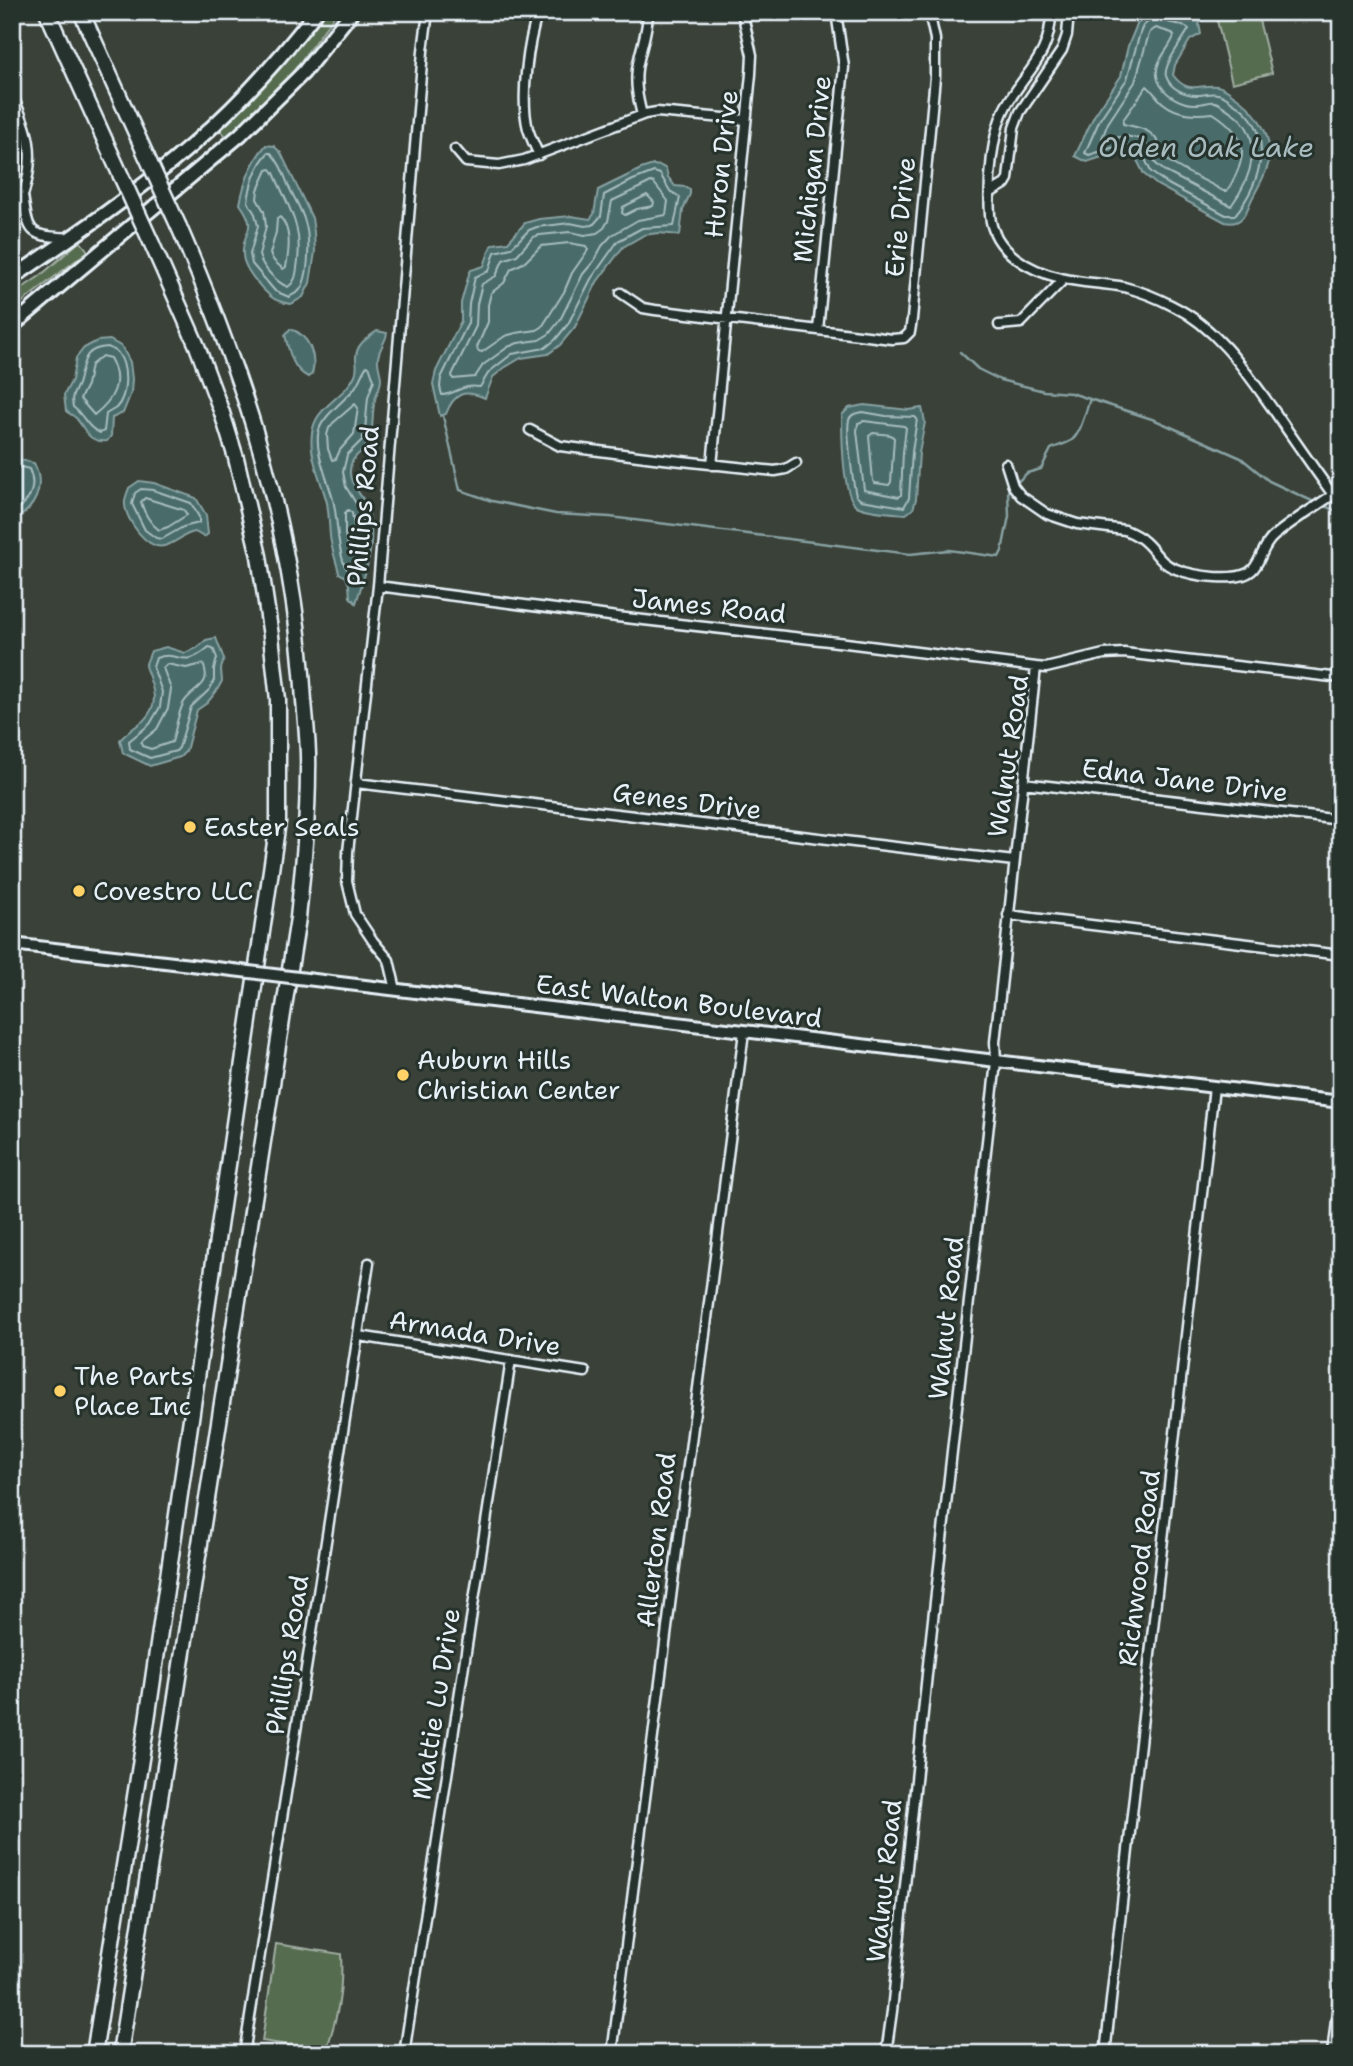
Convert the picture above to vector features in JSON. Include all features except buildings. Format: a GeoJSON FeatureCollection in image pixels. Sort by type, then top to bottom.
{"type":"FeatureCollection","features":[{"type":"Feature","properties":{"kind":"highway"},"geometry":{"type":"LineString","coordinates":[[47,12],[197,346],[222,413],[236,458],[259,556],[278,700],[278,822],[148,1720],[94,2054]]}},
{"type":"Feature","properties":{"kind":"highway"},"geometry":{"type":"LineString","coordinates":[[81,12],[206,290],[257,432],[288,557],[303,679],[308,767],[305,849],[298,918],[120,2054]]}},
{"type":"Feature","properties":{"kind":"main road"},"geometry":{"type":"LineString","coordinates":[[16,276],[152,178],[194,144],[239,100],[316,12]]}},
{"type":"Feature","properties":{"kind":"main road"},"geometry":{"type":"LineString","coordinates":[[12,326],[218,155],[273,104],[314,60],[352,12]]}},
{"type":"Feature","properties":{"kind":"main road","name":"East Walton Boulevard"},"geometry":{"type":"LineString","coordinates":[[12,944],[1341,1102]]}},
{"type":"Feature","properties":{"kind":"street","name":"Phillips Road"},"geometry":{"type":"LineString","coordinates":[[396,990],[389,960],[355,914],[347,881],[378,586],[421,65],[428,12]]}},
{"type":"Feature","properties":{"kind":"street"},"geometry":{"type":"LineString","coordinates":[[538,12],[531,40],[526,95],[529,130],[539,155]]}},
{"type":"Feature","properties":{"kind":"street"},"geometry":{"type":"LineString","coordinates":[[642,115],[636,85],[637,66],[647,31],[648,12]]}},
{"type":"Feature","properties":{"kind":"street","name":"Huron Drive"},"geometry":{"type":"LineString","coordinates":[[712,465],[752,55],[743,12]]}},
{"type":"Feature","properties":{"kind":"street","name":"Michigan Drive"},"geometry":{"type":"LineString","coordinates":[[818,330],[844,68],[836,12]]}},
{"type":"Feature","properties":{"kind":"street","name":"Erie Drive"},"geometry":{"type":"LineString","coordinates":[[818,330],[892,339],[904,338],[910,332],[935,77],[935,39],[929,12]]}},
{"type":"Feature","properties":{"kind":"street"},"geometry":{"type":"LineString","coordinates":[[1051,12],[1048,39],[1041,55],[1001,118],[992,163],[990,192],[990,220],[995,234],[1004,248],[1035,270],[1064,279],[1103,283],[1150,295],[1199,323],[1219,340],[1242,366],[1333,495]]}},
{"type":"Feature","properties":{"kind":"street"},"geometry":{"type":"LineString","coordinates":[[990,192],[1005,184],[1008,179],[1014,128],[1020,112],[1062,50],[1067,35],[1069,12]]}},
{"type":"Feature","properties":{"kind":"street"},"geometry":{"type":"LineString","coordinates":[[12,95],[31,146],[23,195],[12,216]]}},
{"type":"Feature","properties":{"kind":"street"},"geometry":{"type":"LineString","coordinates":[[455,149],[466,162],[512,163],[642,115],[657,112],[746,120]]}},
{"type":"Feature","properties":{"kind":"street"},"geometry":{"type":"LineString","coordinates":[[23,195],[26,220],[33,231],[41,235],[71,238]]}},
{"type":"Feature","properties":{"kind":"street"},"geometry":{"type":"LineString","coordinates":[[12,247],[16,276]]}},
{"type":"Feature","properties":{"kind":"street"},"geometry":{"type":"LineString","coordinates":[[999,325],[1021,323],[1064,279]]}},
{"type":"Feature","properties":{"kind":"street"},"geometry":{"type":"LineString","coordinates":[[621,293],[643,308],[818,330]]}},
{"type":"Feature","properties":{"kind":"street"},"geometry":{"type":"LineString","coordinates":[[530,430],[560,446],[712,465],[775,471],[796,463]]}},
{"type":"Feature","properties":{"kind":"street"},"geometry":{"type":"LineString","coordinates":[[1006,464],[1013,486],[1021,496],[1047,514],[1077,524],[1125,530],[1146,542],[1158,558],[1177,570],[1219,577],[1233,578],[1249,573],[1275,535],[1341,489]]}},
{"type":"Feature","properties":{"kind":"street","name":"James Road"},"geometry":{"type":"LineString","coordinates":[[378,586],[1036,667]]}},
{"type":"Feature","properties":{"kind":"street","name":"Walnut Road"},"geometry":{"type":"LineString","coordinates":[[886,2054],[996,1062],[995,1042],[1007,915],[1036,667],[1046,668],[1104,654],[1116,654],[1341,678]]}},
{"type":"Feature","properties":{"kind":"street","name":"Genes Drive"},"geometry":{"type":"LineString","coordinates":[[356,783],[1014,861]]}},
{"type":"Feature","properties":{"kind":"street","name":"Edna Jane Drive"},"geometry":{"type":"LineString","coordinates":[[1023,783],[1341,820]]}},
{"type":"Feature","properties":{"kind":"street"},"geometry":{"type":"LineString","coordinates":[[1007,915],[1341,955]]}},
{"type":"Feature","properties":{"kind":"street","name":"Allerton Road"},"geometry":{"type":"LineString","coordinates":[[612,2054],[744,1032]]}},
{"type":"Feature","properties":{"kind":"street","name":"Richwood Road"},"geometry":{"type":"LineString","coordinates":[[1105,2054],[1214,1087]]}},
{"type":"Feature","properties":{"kind":"street","name":"Phillips Road"},"geometry":{"type":"LineString","coordinates":[[244,2054],[369,1263]]}},
{"type":"Feature","properties":{"kind":"street","name":"Armada Drive"},"geometry":{"type":"LineString","coordinates":[[359,1336],[585,1372]]}},
{"type":"Feature","properties":{"kind":"street","name":"Mattie Lu Drive"},"geometry":{"type":"LineString","coordinates":[[404,2054],[511,1360]]}},
{"type":"Feature","properties":{"kind":"street"},"geometry":{"type":"LineString","coordinates":[[1332,2054],[1341,1978]]}},
{"type":"Feature","properties":{"kind":"green space"},"geometry":{"type":"Polygon","coordinates":[[[325,12],[337,12],[292,73],[227,137],[219,129],[270,77],[325,12]]]}},
{"type":"Feature","properties":{"kind":"green space"},"geometry":{"type":"Polygon","coordinates":[[[1215,12],[1257,12],[1272,73],[1232,83],[1215,12]]]}},
{"type":"Feature","properties":{"kind":"green space"},"geometry":{"type":"Polygon","coordinates":[[[80,241],[88,251],[12,310],[12,295],[40,276],[80,241]]]}},
{"type":"Feature","properties":{"kind":"green space"},"geometry":{"type":"Polygon","coordinates":[[[276,1944],[341,1954],[339,2003],[326,2051],[262,2041],[276,1944]]]}},
{"type":"Feature","properties":{"kind":"water","name":"Olden Oak Lake"},"geometry":{"type":"Polygon","coordinates":[[[1157,12],[1192,21],[1203,14],[1205,18],[1199,24],[1201,34],[1190,40],[1175,65],[1173,75],[1189,87],[1217,86],[1225,89],[1248,106],[1265,131],[1269,151],[1268,166],[1239,221],[1225,222],[1157,185],[1144,174],[1133,152],[1114,153],[1087,162],[1075,156],[1094,116],[1121,76],[1128,46],[1138,22],[1157,12]]]}},
{"type":"Feature","properties":{"kind":"water"},"geometry":{"type":"Polygon","coordinates":[[[266,145],[274,146],[281,153],[312,218],[315,252],[310,283],[303,297],[291,304],[280,302],[262,288],[246,266],[243,255],[249,220],[240,204],[249,173],[266,145]]]}},
{"type":"Feature","properties":{"kind":"water"},"geometry":{"type":"Polygon","coordinates":[[[653,165],[666,169],[675,186],[690,190],[683,210],[680,235],[644,235],[623,247],[597,282],[575,327],[560,345],[548,354],[521,358],[504,368],[493,377],[485,398],[471,394],[456,397],[446,414],[440,416],[433,384],[436,371],[461,321],[461,303],[469,274],[471,270],[484,266],[491,246],[508,242],[525,223],[539,219],[571,216],[590,219],[594,214],[598,190],[653,165]]]}},
{"type":"Feature","properties":{"kind":"water"},"geometry":{"type":"Polygon","coordinates":[[[290,329],[302,336],[310,347],[313,367],[312,374],[308,377],[298,369],[290,353],[285,335],[290,329]]]}},
{"type":"Feature","properties":{"kind":"water"},"geometry":{"type":"Polygon","coordinates":[[[377,331],[387,333],[378,358],[381,382],[374,405],[371,433],[368,443],[350,468],[353,483],[367,507],[371,532],[369,556],[356,603],[350,597],[346,577],[339,573],[331,541],[327,503],[314,462],[311,440],[316,420],[324,408],[347,388],[355,375],[359,346],[377,331]]]}},
{"type":"Feature","properties":{"kind":"water"},"geometry":{"type":"Polygon","coordinates":[[[110,340],[122,347],[130,362],[131,393],[123,413],[112,418],[111,436],[107,441],[100,441],[91,438],[76,418],[66,411],[64,395],[72,380],[76,358],[84,348],[97,341],[110,340]]]}},
{"type":"Feature","properties":{"kind":"water"},"geometry":{"type":"Polygon","coordinates":[[[864,405],[909,410],[922,408],[925,422],[919,453],[916,499],[913,509],[906,514],[867,510],[857,506],[848,491],[842,415],[849,408],[864,405]]]}},
{"type":"Feature","properties":{"kind":"water"},"geometry":{"type":"Polygon","coordinates":[[[21,460],[34,463],[39,481],[38,489],[27,511],[12,522],[12,462],[21,460]]]}},
{"type":"Feature","properties":{"kind":"water"},"geometry":{"type":"Polygon","coordinates":[[[139,481],[154,483],[196,498],[206,515],[208,534],[204,537],[195,532],[191,533],[164,546],[157,546],[144,539],[129,518],[125,503],[129,488],[139,481]]]}},
{"type":"Feature","properties":{"kind":"water"},"geometry":{"type":"Polygon","coordinates":[[[216,638],[224,659],[222,681],[207,703],[197,710],[186,751],[180,757],[150,766],[123,753],[120,740],[143,721],[154,701],[145,666],[151,651],[166,647],[185,653],[206,640],[216,638]]]}},
{"type":"Feature","properties":{"kind":"waterway"},"geometry":{"type":"LineString","coordinates":[[960,352],[978,369],[1000,380],[1044,391],[1071,393],[1155,420],[1241,458],[1269,481],[1312,501]]}},
{"type":"Feature","properties":{"kind":"waterway"},"geometry":{"type":"LineString","coordinates":[[443,416],[460,490],[492,501],[556,514],[610,517],[910,554],[949,550],[999,557],[1009,516],[1008,491],[1027,473],[1041,469],[1051,449],[1075,437],[1090,399]]}},
{"type":"Feature","properties":{"kind":"waterway"},"geometry":{"type":"LineString","coordinates":[[1327,507],[1341,513]]}},
{"type":"Feature","properties":{"kind":"place","name":"Easter Seals"},"geometry":{"type":"Point","coordinates":[190,827]}},
{"type":"Feature","properties":{"kind":"place","name":"Covestro LLC"},"geometry":{"type":"Point","coordinates":[79,891]}},
{"type":"Feature","properties":{"kind":"place","name":"Auburn Hills Christian Center"},"geometry":{"type":"Point","coordinates":[403,1075]}},
{"type":"Feature","properties":{"kind":"place","name":"The Parts Place Inc"},"geometry":{"type":"Point","coordinates":[60,1391]}}]}
